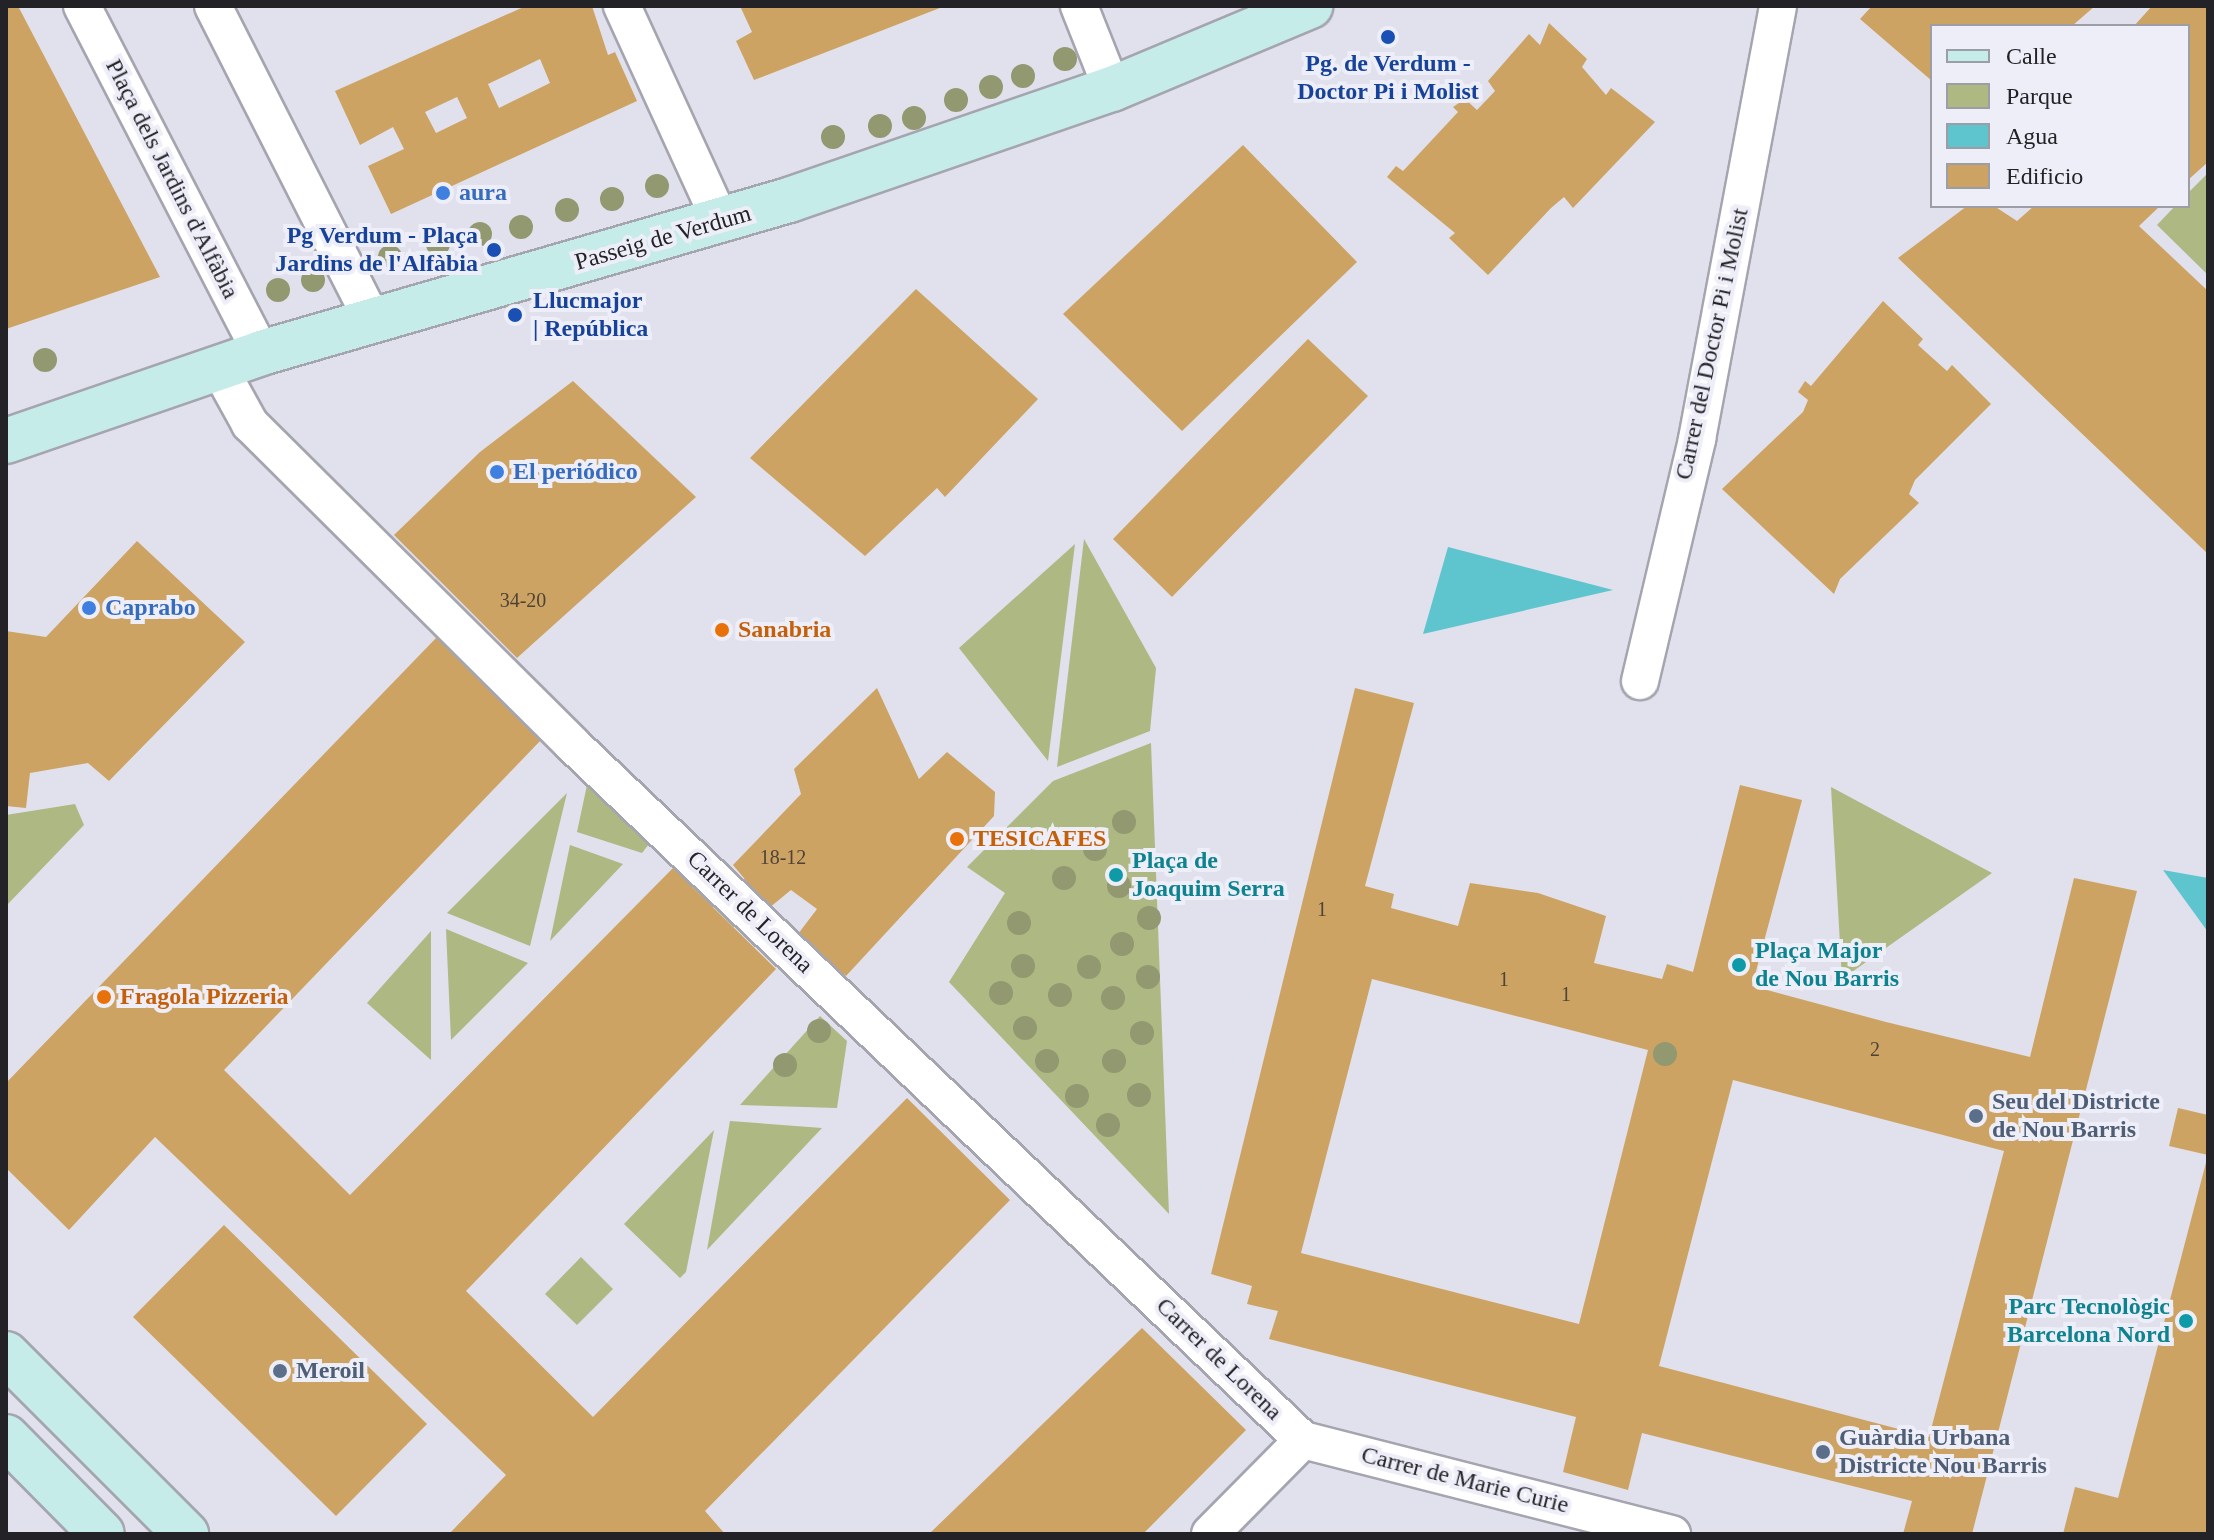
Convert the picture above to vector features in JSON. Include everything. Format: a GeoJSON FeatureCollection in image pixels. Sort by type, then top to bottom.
{"type":"FeatureCollection","features":[{"type":"Feature","properties":{"kind":"main road","name":"Passeig de Verdum"},"geometry":{"type":"LineString","coordinates":[[6,441],[218,366],[721,222],[1112,89],[1310,6]]}},
{"type":"Feature","properties":{"kind":"main road"},"geometry":{"type":"LineString","coordinates":[[6,1354],[186,1534]]}},
{"type":"Feature","properties":{"kind":"main road"},"geometry":{"type":"LineString","coordinates":[[6,1437],[102,1534]]}},
{"type":"Feature","properties":{"kind":"street","name":"Plaça dels Jardins d'Alfàbia"},"geometry":{"type":"LineString","coordinates":[[82,6],[261,353]]}},
{"type":"Feature","properties":{"kind":"street"},"geometry":{"type":"LineString","coordinates":[[213,6],[373,321]]}},
{"type":"Feature","properties":{"kind":"street"},"geometry":{"type":"LineString","coordinates":[[622,6],[721,222]]}},
{"type":"Feature","properties":{"kind":"street"},"geometry":{"type":"LineString","coordinates":[[1079,6],[1112,89]]}},
{"type":"Feature","properties":{"kind":"street","name":"Carrer del Doctor Pi i Molist"},"geometry":{"type":"LineString","coordinates":[[1640,681],[1697,439],[1778,6]]}},
{"type":"Feature","properties":{"kind":"street","name":"Carrer de Lorena"},"geometry":{"type":"LineString","coordinates":[[218,366],[250,424],[571,743],[1303,1440]]}},
{"type":"Feature","properties":{"kind":"street"},"geometry":{"type":"LineString","coordinates":[[1210,1534],[1303,1440]]}},
{"type":"Feature","properties":{"kind":"street","name":"Carrer de Marie Curie"},"geometry":{"type":"LineString","coordinates":[[1303,1440],[1672,1534]]}},
{"type":"Feature","properties":{"kind":"green space"},"geometry":{"type":"Polygon","coordinates":[[[2208,173],[2208,275],[2157,225],[2173,208],[2190,208],[2190,191],[2208,173]]]}},
{"type":"Feature","properties":{"kind":"green space"},"geometry":{"type":"Polygon","coordinates":[[[1084,539],[1156,668],[1150,731],[1057,767],[1084,539]]]}},
{"type":"Feature","properties":{"kind":"green space"},"geometry":{"type":"Polygon","coordinates":[[[1075,544],[1048,761],[959,648],[1075,544]]]}},
{"type":"Feature","properties":{"kind":"green space"},"geometry":{"type":"Polygon","coordinates":[[[1151,743],[1169,1214],[949,982],[1005,893],[967,867],[1053,781],[1151,743]]]}},
{"type":"Feature","properties":{"kind":"green space"},"geometry":{"type":"Polygon","coordinates":[[[587,785],[649,844],[642,853],[577,832],[587,785]]]}},
{"type":"Feature","properties":{"kind":"green space"},"geometry":{"type":"Polygon","coordinates":[[[1831,787],[1992,873],[1842,979],[1831,787]]]}},
{"type":"Feature","properties":{"kind":"green space"},"geometry":{"type":"Polygon","coordinates":[[[567,793],[530,946],[447,913],[567,793]]]}},
{"type":"Feature","properties":{"kind":"green space"},"geometry":{"type":"Polygon","coordinates":[[[75,804],[84,825],[6,906],[6,815],[75,804]]]}},
{"type":"Feature","properties":{"kind":"green space"},"geometry":{"type":"Polygon","coordinates":[[[570,845],[623,864],[550,941],[570,845]]]}},
{"type":"Feature","properties":{"kind":"green space"},"geometry":{"type":"Polygon","coordinates":[[[446,929],[528,963],[451,1040],[446,929]]]}},
{"type":"Feature","properties":{"kind":"green space"},"geometry":{"type":"Polygon","coordinates":[[[431,931],[431,1060],[367,1003],[431,931]]]}},
{"type":"Feature","properties":{"kind":"green space"},"geometry":{"type":"Polygon","coordinates":[[[820,1016],[847,1041],[837,1108],[740,1105],[820,1016]]]}},
{"type":"Feature","properties":{"kind":"green space"},"geometry":{"type":"Polygon","coordinates":[[[730,1121],[822,1128],[707,1250],[730,1121]]]}},
{"type":"Feature","properties":{"kind":"green space"},"geometry":{"type":"Polygon","coordinates":[[[714,1130],[686,1272],[680,1278],[624,1224],[714,1130]]]}},
{"type":"Feature","properties":{"kind":"green space"},"geometry":{"type":"Polygon","coordinates":[[[581,1257],[613,1289],[577,1325],[545,1294],[581,1257]]]}},
{"type":"Feature","properties":{"kind":"water"},"geometry":{"type":"Polygon","coordinates":[[[1448,547],[1613,590],[1423,634],[1448,547]]]}},
{"type":"Feature","properties":{"kind":"water"},"geometry":{"type":"Polygon","coordinates":[[[2163,870],[2208,878],[2208,932],[2163,870]]]}},
{"type":"Feature","properties":{"kind":"building"},"geometry":{"type":"Polygon","coordinates":[[[6,6],[18,6],[160,277],[6,329],[6,6]]]}},
{"type":"Feature","properties":{"kind":"building"},"geometry":{"type":"Polygon","coordinates":[[[526,6],[592,6],[608,55],[615,52],[637,101],[391,214],[368,166],[404,149],[393,127],[360,145],[335,91],[526,6]],[[540,59],[488,84],[499,108],[550,83],[540,59]],[[457,97],[425,112],[436,133],[467,118],[457,97]]]}},
{"type":"Feature","properties":{"kind":"building"},"geometry":{"type":"Polygon","coordinates":[[[740,6],[945,6],[754,80],[736,41],[752,32],[740,6]]]}},
{"type":"Feature","properties":{"kind":"building"},"geometry":{"type":"Polygon","coordinates":[[[1872,6],[2095,6],[2074,24],[1930,24],[1930,79],[1860,19],[1872,6]]]}},
{"type":"Feature","properties":{"kind":"building"},"geometry":{"type":"Polygon","coordinates":[[[2152,6],[2208,6],[2208,162],[2190,178],[2190,24],[2136,24],[2152,6]]]}},
{"type":"Feature","properties":{"kind":"building"},"geometry":{"type":"Polygon","coordinates":[[[1549,23],[1587,59],[1582,67],[1606,95],[1611,88],[1655,122],[1573,208],[1564,197],[1488,275],[1449,238],[1455,233],[1387,177],[1396,166],[1403,171],[1458,112],[1453,107],[1465,99],[1477,110],[1495,91],[1488,81],[1529,34],[1540,45],[1549,23]]]}},
{"type":"Feature","properties":{"kind":"building"},"geometry":{"type":"Polygon","coordinates":[[[1243,145],[1357,262],[1182,431],[1063,314],[1243,145]]]}},
{"type":"Feature","properties":{"kind":"building"},"geometry":{"type":"Polygon","coordinates":[[[1964,208],[1997,208],[2017,221],[2032,208],[2158,208],[2139,226],[2208,291],[2208,554],[1898,258],[1964,208]]]}},
{"type":"Feature","properties":{"kind":"building"},"geometry":{"type":"Polygon","coordinates":[[[916,289],[1038,399],[945,497],[937,488],[865,556],[750,458],[916,289]]]}},
{"type":"Feature","properties":{"kind":"building"},"geometry":{"type":"Polygon","coordinates":[[[1883,301],[1923,339],[1918,345],[1947,371],[1952,365],[1991,404],[1915,480],[1909,494],[1919,503],[1840,579],[1834,594],[1722,489],[1803,412],[1808,400],[1798,392],[1805,381],[1811,386],[1883,301]]]}},
{"type":"Feature","properties":{"kind":"building"},"geometry":{"type":"Polygon","coordinates":[[[1308,339],[1368,396],[1172,597],[1113,539],[1308,339]]]}},
{"type":"Feature","properties":{"kind":"building"},"geometry":{"type":"Polygon","coordinates":[[[573,381],[696,497],[517,658],[394,535],[480,452],[573,381]]]}},
{"type":"Feature","properties":{"kind":"building"},"geometry":{"type":"Polygon","coordinates":[[[137,541],[245,642],[109,781],[88,763],[30,773],[26,808],[6,806],[6,631],[46,637],[137,541]]]}},
{"type":"Feature","properties":{"kind":"building"},"geometry":{"type":"Polygon","coordinates":[[[437,637],[541,740],[224,1070],[350,1195],[673,868],[776,969],[466,1291],[593,1417],[907,1098],[1010,1200],[705,1511],[725,1534],[449,1534],[506,1475],[155,1137],[69,1230],[6,1168],[6,1083],[437,637]]]}},
{"type":"Feature","properties":{"kind":"building"},"geometry":{"type":"Polygon","coordinates":[[[877,688],[919,779],[947,752],[995,792],[994,816],[846,976],[795,938],[817,909],[791,890],[769,908],[733,865],[801,794],[794,769],[877,688]]]}},
{"type":"Feature","properties":{"kind":"building","name":"Seu del Districte de Nou Barris"},"geometry":{"type":"Polygon","coordinates":[[[1355,688],[1414,703],[1365,886],[1394,894],[1391,908],[1458,926],[1470,883],[1538,893],[1606,916],[1594,963],[1662,979],[1667,964],[1693,972],[1740,785],[1802,800],[1752,986],[1886,1022],[2030,1057],[2074,878],[2137,891],[1972,1534],[1903,1534],[1912,1501],[1642,1433],[1628,1490],[1563,1472],[1576,1417],[1269,1339],[1278,1311],[1247,1304],[1252,1286],[1211,1274],[1355,688]],[[1372,979],[1301,1253],[1579,1324],[1648,1050],[1372,979]],[[1733,1080],[1659,1366],[1929,1437],[2004,1151],[1733,1080]]]}},
{"type":"Feature","properties":{"kind":"building"},"geometry":{"type":"Polygon","coordinates":[[[2178,1108],[2208,1115],[2208,1155],[2169,1146],[2178,1108]]]}},
{"type":"Feature","properties":{"kind":"building","name":"Parc Tecnològic Barcelona Nord"},"geometry":{"type":"Polygon","coordinates":[[[2208,1155],[2208,1534],[2063,1534],[2075,1487],[2118,1498],[2208,1155]]]}},
{"type":"Feature","properties":{"kind":"building","name":"Meroil"},"geometry":{"type":"Polygon","coordinates":[[[224,1225],[427,1424],[336,1516],[133,1317],[224,1225]]]}},
{"type":"Feature","properties":{"kind":"building"},"geometry":{"type":"Polygon","coordinates":[[[1142,1328],[1246,1430],[1143,1534],[929,1534],[1142,1328]]]}},
{"type":"Feature","properties":{"kind":"place","name":"Pg. de Verdum - Doctor Pi i Molist"},"geometry":{"type":"Point","coordinates":[1388,37]}},
{"type":"Feature","properties":{"kind":"place","name":"aura"},"geometry":{"type":"Point","coordinates":[443,193]}},
{"type":"Feature","properties":{"kind":"place","name":"Pg Verdum - Plaça Jardins de l'Alfàbia"},"geometry":{"type":"Point","coordinates":[494,250]}},
{"type":"Feature","properties":{"kind":"place","name":"Llucmajor | República"},"geometry":{"type":"Point","coordinates":[515,315]}},
{"type":"Feature","properties":{"kind":"place","name":"El periódico"},"geometry":{"type":"Point","coordinates":[497,472]}},
{"type":"Feature","properties":{"kind":"place","name":"Caprabo"},"geometry":{"type":"Point","coordinates":[89,608]}},
{"type":"Feature","properties":{"kind":"place","name":"Sanabria"},"geometry":{"type":"Point","coordinates":[722,630]}},
{"type":"Feature","properties":{"kind":"place","name":"TESICAFES"},"geometry":{"type":"Point","coordinates":[957,839]}},
{"type":"Feature","properties":{"kind":"place","name":"Plaça de Joaquim Serra"},"geometry":{"type":"Point","coordinates":[1116,875]}},
{"type":"Feature","properties":{"kind":"place","name":"Plaça Major de Nou Barris"},"geometry":{"type":"Point","coordinates":[1739,965]}},
{"type":"Feature","properties":{"kind":"place","name":"Fragola Pizzeria"},"geometry":{"type":"Point","coordinates":[104,997]}},
{"type":"Feature","properties":{"kind":"place","name":"Seu del Districte de Nou Barris"},"geometry":{"type":"Point","coordinates":[1976,1116]}},
{"type":"Feature","properties":{"kind":"place","name":"Parc Tecnològic Barcelona Nord"},"geometry":{"type":"Point","coordinates":[2186,1321]}},
{"type":"Feature","properties":{"kind":"place","name":"Meroil"},"geometry":{"type":"Point","coordinates":[280,1371]}},
{"type":"Feature","properties":{"kind":"place","name":"Guàrdia Urbana Districte Nou Barris"},"geometry":{"type":"Point","coordinates":[1823,1452]}}]}
